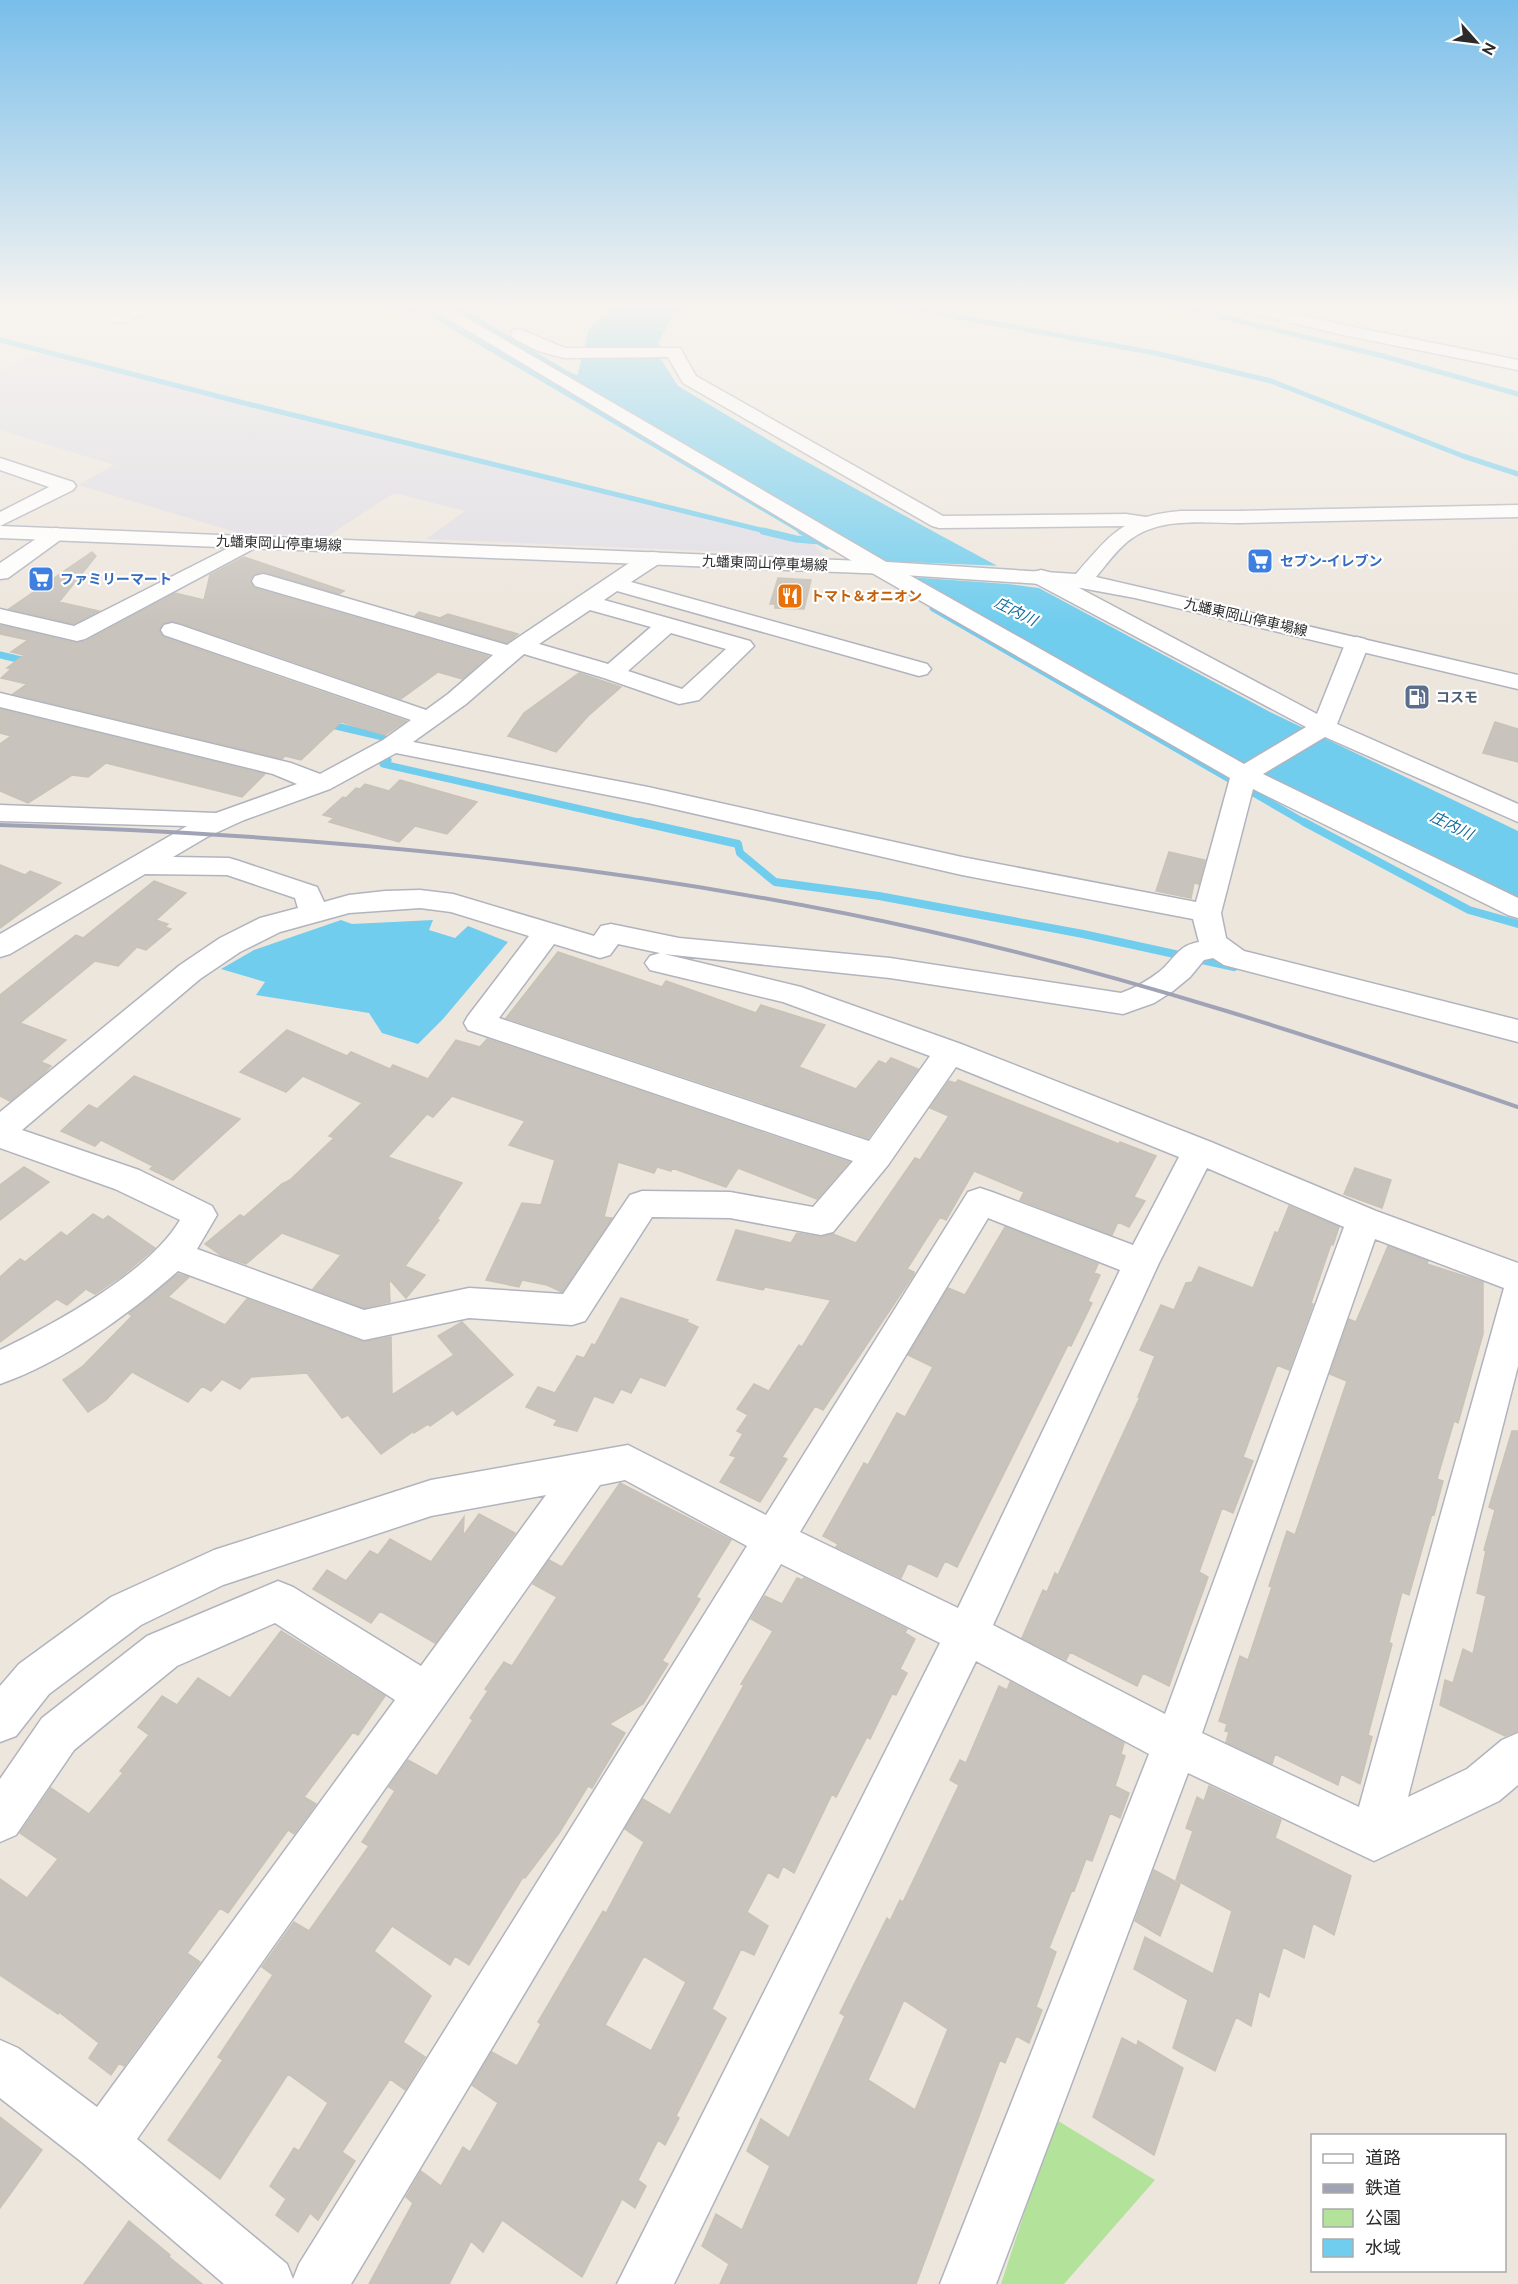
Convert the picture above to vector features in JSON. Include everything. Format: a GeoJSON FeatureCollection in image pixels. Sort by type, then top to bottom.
{"type":"FeatureCollection","features":[{"type":"Feature","properties":{"kind":"street"},"geometry":{"type":"LineString","coordinates":[[637,411],[884,568],[1244,780],[1518,909]]}},
{"type":"Feature","properties":{"kind":"street"},"geometry":{"type":"LineString","coordinates":[[744,411],[939,522],[1126,520],[1146,522],[1166,519],[1518,511]]}},
{"type":"Feature","properties":{"kind":"street"},"geometry":{"type":"LineString","coordinates":[[0,464],[66,486],[0,520]]}},
{"type":"Feature","properties":{"kind":"street"},"geometry":{"type":"LineString","coordinates":[[1081,581],[1125,534],[1146,522]]}},
{"type":"Feature","properties":{"kind":"street","name":"九蟠東岡山停車場線"},"geometry":{"type":"LineString","coordinates":[[0,532],[1034,576],[1081,581],[1135,591],[1518,682]]}},
{"type":"Feature","properties":{"kind":"street"},"geometry":{"type":"LineString","coordinates":[[0,573],[56,534]]}},
{"type":"Feature","properties":{"kind":"street"},"geometry":{"type":"LineString","coordinates":[[0,615],[77,634],[252,542]]}},
{"type":"Feature","properties":{"kind":"street"},"geometry":{"type":"LineString","coordinates":[[0,947],[137,865],[219,821],[321,784],[392,745],[457,699],[515,650],[652,558]]}},
{"type":"Feature","properties":{"kind":"street"},"geometry":{"type":"LineString","coordinates":[[1034,576],[1322,729],[1518,814]]}},
{"type":"Feature","properties":{"kind":"street"},"geometry":{"type":"LineString","coordinates":[[263,581],[515,650],[612,673],[679,697],[690,695],[741,646],[588,602]]}},
{"type":"Feature","properties":{"kind":"street"},"geometry":{"type":"LineString","coordinates":[[615,584],[919,669]]}},
{"type":"Feature","properties":{"kind":"street"},"geometry":{"type":"LineString","coordinates":[[612,673],[667,625]]}},
{"type":"Feature","properties":{"kind":"street"},"geometry":{"type":"LineString","coordinates":[[172,630],[430,719]]}},
{"type":"Feature","properties":{"kind":"street"},"geometry":{"type":"LineString","coordinates":[[600,948],[610,933],[679,948],[890,968],[1123,1004],[1149,995],[1199,954],[1209,933],[1207,914],[1244,780],[1322,729],[1357,644]]}},
{"type":"Feature","properties":{"kind":"street"},"geometry":{"type":"LineString","coordinates":[[0,700],[282,768],[321,784]]}},
{"type":"Feature","properties":{"kind":"street"},"geometry":{"type":"LineString","coordinates":[[392,745],[648,795],[962,866],[1207,914]]}},
{"type":"Feature","properties":{"kind":"street"},"geometry":{"type":"LineString","coordinates":[[0,813],[188,818],[219,821]]}},
{"type":"Feature","properties":{"kind":"street"},"geometry":{"type":"LineString","coordinates":[[137,865],[229,867],[307,893],[313,912]]}},
{"type":"Feature","properties":{"kind":"street"},"geometry":{"type":"LineString","coordinates":[[0,1130],[190,972],[230,945],[270,925],[313,912],[384,900],[420,899],[453,903],[600,948],[790,994],[950,1052],[1199,1151],[1364,1221],[1518,1278]]}},
{"type":"Feature","properties":{"kind":"street"},"geometry":{"type":"LineString","coordinates":[[548,931],[479,1023],[876,1156]]}},
{"type":"Feature","properties":{"kind":"street"},"geometry":{"type":"LineString","coordinates":[[1199,954],[1234,958],[1518,1031]]}},
{"type":"Feature","properties":{"kind":"street"},"geometry":{"type":"LineString","coordinates":[[173,1255],[364,1325],[469,1303],[572,1310],[642,1204],[730,1205],[821,1222],[876,1156],[950,1052]]}},
{"type":"Feature","properties":{"kind":"street"},"geometry":{"type":"LineString","coordinates":[[0,1135],[121,1177],[167,1196],[200,1215],[195,1231],[173,1255],[106,1308],[38,1350],[0,1368]]}},
{"type":"Feature","properties":{"kind":"street"},"geometry":{"type":"LineString","coordinates":[[645,2284],[967,1634],[1141,1263],[1199,1151]]}},
{"type":"Feature","properties":{"kind":"street"},"geometry":{"type":"LineString","coordinates":[[319,2284],[980,1201],[1141,1263]]}},
{"type":"Feature","properties":{"kind":"street"},"geometry":{"type":"LineString","coordinates":[[968,2284],[1176,1744],[1364,1221]]}},
{"type":"Feature","properties":{"kind":"street"},"geometry":{"type":"LineString","coordinates":[[1374,1838],[1518,1294]]}},
{"type":"Feature","properties":{"kind":"street"},"geometry":{"type":"LineString","coordinates":[[0,1720],[34,1679],[126,1611],[214,1569],[430,1498],[628,1461],[774,1540],[967,1634],[1176,1744],[1374,1838]]}},
{"type":"Feature","properties":{"kind":"street"},"geometry":{"type":"LineString","coordinates":[[102,2144],[588,1470]]}},
{"type":"Feature","properties":{"kind":"street"},"geometry":{"type":"LineString","coordinates":[[0,1819],[58,1734],[162,1651],[278,1601],[425,1694]]}},
{"type":"Feature","properties":{"kind":"street"},"geometry":{"type":"LineString","coordinates":[[1374,1838],[1483,1785],[1518,1756]]}},
{"type":"Feature","properties":{"kind":"street"},"geometry":{"type":"LineString","coordinates":[[0,2066],[102,2144],[267,2284]]}},
{"type":"Feature","properties":{"kind":"shaded area"},"geometry":{"type":"Polygon","coordinates":[[[0,411],[270,411],[812,543],[826,556],[426,539],[465,511],[394,493],[328,536],[239,533],[78,485],[114,465],[0,430],[0,411]]]}},
{"type":"Feature","properties":{"kind":"green space"},"geometry":{"type":"Polygon","coordinates":[[[1055,2119],[1155,2180],[1064,2284],[1001,2284],[1055,2119]]]}},
{"type":"Feature","properties":{"kind":"water","name":"庄内川"},"geometry":{"type":"Polygon","coordinates":[[[620,411],[719,411],[787,451],[938,534],[1270,712],[1518,831],[1518,898],[1216,750],[620,411]]]}},
{"type":"Feature","properties":{"kind":"water"},"geometry":{"type":"Polygon","coordinates":[[[341,920],[352,924],[433,920],[429,930],[455,938],[468,926],[508,942],[443,1019],[418,1044],[382,1033],[369,1013],[256,995],[265,982],[221,969],[254,950],[341,920]]]}},
{"type":"Feature","properties":{"kind":"pier"},"geometry":{"type":"Polygon","coordinates":[[[881,561],[1004,566],[1046,589],[909,577],[881,561]]]}},
{"type":"Feature","properties":{"kind":"building"},"geometry":{"type":"Polygon","coordinates":[[[92,552],[96,556],[59,602],[99,611],[74,624],[9,609],[92,552]]]}},
{"type":"Feature","properties":{"kind":"building"},"geometry":{"type":"Polygon","coordinates":[[[244,557],[344,591],[339,594],[264,572],[254,574],[250,580],[254,588],[488,656],[462,679],[438,672],[401,699],[181,623],[171,621],[162,624],[159,631],[163,637],[406,721],[385,735],[341,722],[301,760],[285,756],[282,759],[13,694],[27,684],[1,678],[11,669],[7,668],[24,655],[11,652],[28,640],[0,634],[0,625],[76,643],[86,641],[175,593],[204,600],[210,575],[244,557]]]}},
{"type":"Feature","properties":{"kind":"building"},"geometry":{"type":"Polygon","coordinates":[[[778,578],[811,580],[804,609],[775,608],[775,604],[770,604],[778,578]]]}},
{"type":"Feature","properties":{"kind":"building"},"geometry":{"type":"Polygon","coordinates":[[[419,612],[440,618],[448,614],[518,634],[507,643],[415,616],[419,612]]]}},
{"type":"Feature","properties":{"kind":"building"},"geometry":{"type":"Polygon","coordinates":[[[579,673],[621,687],[588,716],[556,752],[508,736],[524,713],[579,673]]]}},
{"type":"Feature","properties":{"kind":"building"},"geometry":{"type":"Polygon","coordinates":[[[0,709],[265,774],[242,797],[106,763],[88,777],[72,775],[28,803],[0,791],[0,744],[11,736],[0,733],[0,709]]]}},
{"type":"Feature","properties":{"kind":"building"},"geometry":{"type":"Polygon","coordinates":[[[1495,722],[1518,729],[1518,762],[1483,753],[1495,722]]]}},
{"type":"Feature","properties":{"kind":"building"},"geometry":{"type":"Polygon","coordinates":[[[400,780],[477,802],[447,834],[415,826],[399,842],[329,822],[334,818],[323,815],[356,788],[360,789],[365,784],[389,791],[400,780]]]}},
{"type":"Feature","properties":{"kind":"building"},"geometry":{"type":"Polygon","coordinates":[[[1169,852],[1205,860],[1199,884],[1194,883],[1191,898],[1156,891],[1169,852]]]}},
{"type":"Feature","properties":{"kind":"building"},"geometry":{"type":"Polygon","coordinates":[[[0,865],[25,875],[30,871],[61,883],[0,928],[0,865]]]}},
{"type":"Feature","properties":{"kind":"building"},"geometry":{"type":"Polygon","coordinates":[[[154,881],[186,893],[156,920],[168,924],[165,927],[171,929],[146,950],[137,947],[118,966],[95,961],[20,1023],[66,1040],[41,1062],[51,1066],[42,1075],[10,1101],[0,1096],[0,995],[76,935],[83,938],[154,881]]]}},
{"type":"Feature","properties":{"kind":"building"},"geometry":{"type":"Polygon","coordinates":[[[558,952],[662,987],[666,981],[756,1013],[761,1005],[825,1025],[799,1067],[856,1089],[879,1061],[886,1064],[891,1058],[918,1069],[868,1138],[506,1018],[558,952]]]}},
{"type":"Feature","properties":{"kind":"building"},"geometry":{"type":"Polygon","coordinates":[[[287,1030],[347,1056],[351,1052],[390,1069],[393,1065],[428,1079],[456,1040],[480,1047],[487,1039],[849,1162],[817,1199],[738,1168],[726,1187],[672,1168],[671,1171],[657,1167],[654,1173],[618,1162],[604,1217],[612,1218],[562,1292],[547,1285],[522,1280],[519,1287],[486,1280],[522,1203],[541,1205],[555,1160],[509,1145],[525,1121],[452,1096],[433,1117],[427,1114],[388,1157],[462,1183],[437,1219],[439,1220],[405,1266],[425,1275],[406,1298],[389,1279],[390,1302],[364,1308],[313,1289],[341,1255],[282,1233],[246,1264],[222,1256],[205,1244],[240,1215],[244,1217],[282,1184],[290,1180],[334,1138],[329,1136],[362,1103],[303,1076],[286,1092],[240,1072],[287,1030]]]}},
{"type":"Feature","properties":{"kind":"building"},"geometry":{"type":"Polygon","coordinates":[[[134,1076],[240,1119],[173,1180],[150,1169],[153,1166],[101,1140],[95,1146],[61,1131],[89,1105],[97,1109],[134,1076]]]}},
{"type":"Feature","properties":{"kind":"building"},"geometry":{"type":"Polygon","coordinates":[[[958,1080],[1119,1144],[1120,1142],[1156,1156],[1134,1197],[1145,1201],[1129,1227],[1118,1222],[1112,1235],[1020,1200],[1024,1192],[974,1171],[946,1220],[940,1217],[907,1269],[914,1274],[823,1410],[815,1406],[782,1457],[787,1459],[760,1502],[720,1482],[736,1457],[730,1455],[743,1434],[737,1431],[748,1415],[737,1409],[754,1384],[769,1391],[799,1345],[802,1347],[831,1300],[765,1287],[763,1290],[717,1280],[736,1230],[791,1243],[797,1233],[821,1237],[833,1234],[856,1243],[915,1158],[920,1160],[949,1116],[930,1108],[949,1081],[956,1083],[958,1080]]]}},
{"type":"Feature","properties":{"kind":"building"},"geometry":{"type":"Polygon","coordinates":[[[24,1167],[49,1182],[0,1220],[0,1185],[24,1167]]]}},
{"type":"Feature","properties":{"kind":"building"},"geometry":{"type":"Polygon","coordinates":[[[1355,1168],[1391,1180],[1382,1208],[1344,1194],[1355,1168]]]}},
{"type":"Feature","properties":{"kind":"building"},"geometry":{"type":"Polygon","coordinates":[[[1289,1206],[1339,1227],[1333,1245],[1331,1244],[1311,1303],[1313,1304],[1289,1370],[1277,1365],[1243,1457],[1253,1461],[1233,1513],[1222,1508],[1199,1572],[1208,1577],[1169,1686],[1143,1673],[1137,1686],[1070,1652],[1066,1660],[1022,1638],[1043,1590],[1047,1592],[1055,1573],[1058,1575],[1140,1397],[1138,1397],[1155,1356],[1140,1350],[1161,1305],[1174,1310],[1186,1283],[1192,1282],[1199,1267],[1253,1288],[1275,1232],[1278,1233],[1289,1206]]]}},
{"type":"Feature","properties":{"kind":"building"},"geometry":{"type":"Polygon","coordinates":[[[93,1214],[103,1220],[108,1216],[155,1248],[122,1276],[95,1294],[86,1289],[67,1305],[57,1299],[0,1342],[0,1277],[20,1259],[25,1262],[61,1232],[67,1236],[93,1214]]]}},
{"type":"Feature","properties":{"kind":"building"},"geometry":{"type":"Polygon","coordinates":[[[1005,1227],[1098,1264],[1094,1273],[1100,1275],[1088,1301],[1092,1303],[1071,1346],[1068,1345],[957,1567],[945,1561],[937,1577],[908,1563],[901,1578],[836,1547],[838,1544],[823,1536],[864,1463],[868,1465],[897,1413],[905,1417],[933,1367],[908,1355],[948,1288],[965,1295],[1005,1227]]]}},
{"type":"Feature","properties":{"kind":"building"},"geometry":{"type":"Polygon","coordinates":[[[1388,1246],[1428,1261],[1427,1264],[1483,1282],[1483,1334],[1458,1423],[1454,1421],[1437,1479],[1443,1481],[1409,1595],[1402,1592],[1389,1642],[1392,1644],[1368,1735],[1372,1737],[1360,1784],[1341,1774],[1338,1785],[1275,1754],[1272,1764],[1226,1742],[1229,1732],[1225,1731],[1227,1724],[1219,1721],[1240,1656],[1248,1660],[1272,1587],[1269,1586],[1287,1531],[1295,1535],[1347,1381],[1330,1374],[1349,1319],[1356,1322],[1388,1246]]]}},
{"type":"Feature","properties":{"kind":"building"},"geometry":{"type":"Polygon","coordinates":[[[178,1274],[189,1277],[168,1297],[225,1325],[247,1299],[363,1342],[391,1337],[392,1395],[454,1355],[438,1336],[462,1322],[513,1375],[457,1415],[453,1410],[430,1426],[428,1424],[414,1433],[414,1431],[381,1454],[348,1415],[342,1418],[307,1373],[251,1377],[240,1389],[222,1379],[211,1391],[202,1386],[188,1402],[132,1372],[106,1400],[88,1412],[63,1380],[83,1366],[132,1316],[129,1314],[178,1274]]]}},
{"type":"Feature","properties":{"kind":"building"},"geometry":{"type":"Polygon","coordinates":[[[621,1298],[688,1320],[687,1322],[698,1327],[665,1386],[640,1377],[631,1393],[621,1389],[613,1403],[594,1396],[577,1431],[554,1425],[557,1420],[526,1407],[538,1387],[555,1393],[577,1356],[584,1358],[592,1344],[595,1345],[621,1298]]]}},
{"type":"Feature","properties":{"kind":"building"},"geometry":{"type":"Polygon","coordinates":[[[1512,1431],[1518,1431],[1518,1731],[1505,1736],[1440,1705],[1445,1680],[1453,1683],[1463,1649],[1473,1654],[1486,1596],[1477,1593],[1486,1551],[1484,1550],[1495,1510],[1489,1507],[1512,1431]]]}},
{"type":"Feature","properties":{"kind":"building"},"geometry":{"type":"Polygon","coordinates":[[[620,1483],[731,1540],[696,1597],[700,1599],[662,1661],[668,1664],[643,1704],[609,1724],[625,1733],[592,1788],[588,1786],[559,1833],[525,1878],[523,1877],[469,1965],[455,1956],[450,1965],[392,1926],[374,1951],[431,1996],[403,2042],[425,2057],[405,2090],[390,2079],[342,2152],[355,2161],[318,2220],[310,2213],[298,2232],[276,2215],[286,2199],[270,2186],[294,2148],[299,2151],[328,2103],[288,2074],[220,2179],[168,2140],[223,2060],[218,2057],[273,1975],[262,1967],[294,1922],[309,1931],[369,1846],[362,1842],[395,1791],[389,1787],[408,1760],[437,1776],[473,1720],[470,1718],[488,1691],[485,1689],[504,1662],[512,1666],[557,1597],[533,1584],[549,1560],[562,1567],[620,1483]]]}},
{"type":"Feature","properties":{"kind":"building"},"geometry":{"type":"Polygon","coordinates":[[[479,1514],[515,1533],[435,1643],[380,1611],[371,1623],[313,1589],[327,1570],[346,1581],[370,1551],[378,1555],[390,1539],[431,1562],[464,1517],[463,1536],[479,1514]]]}},
{"type":"Feature","properties":{"kind":"building"},"geometry":{"type":"Polygon","coordinates":[[[797,1578],[802,1580],[804,1578],[907,1629],[905,1633],[915,1639],[900,1669],[907,1673],[896,1695],[892,1694],[870,1739],[867,1737],[836,1797],[832,1794],[794,1873],[783,1866],[778,1878],[768,1872],[747,1912],[768,1926],[754,1955],[741,1949],[712,2009],[726,2018],[676,2116],[679,2118],[665,2145],[658,2140],[638,2180],[646,2186],[635,2208],[622,2199],[582,2277],[502,2220],[483,2252],[471,2241],[449,2284],[369,2284],[413,2203],[406,2197],[421,2171],[441,2186],[463,2147],[470,2152],[498,2103],[472,2085],[492,2052],[517,2066],[541,2024],[538,2022],[603,1911],[606,1913],[644,1842],[625,1829],[643,1799],[670,1815],[704,1756],[744,1685],[741,1684],[773,1631],[751,1619],[765,1596],[782,1604],[797,1578]],[[644,1956],[605,2025],[651,2051],[686,1982],[644,1956]]]}},
{"type":"Feature","properties":{"kind":"building"},"geometry":{"type":"Polygon","coordinates":[[[281,1631],[385,1696],[358,1735],[353,1732],[304,1797],[316,1804],[294,1834],[288,1830],[228,1913],[220,1908],[187,1953],[200,1962],[124,2066],[119,2063],[111,2075],[89,2058],[99,2043],[59,2012],[58,2014],[0,1975],[0,1879],[27,1898],[58,1859],[20,1833],[51,1788],[89,1814],[123,1773],[120,1771],[149,1735],[138,1727],[162,1696],[177,1705],[198,1678],[230,1698],[281,1631]]]}},
{"type":"Feature","properties":{"kind":"building"},"geometry":{"type":"Polygon","coordinates":[[[1010,1682],[1124,1743],[1121,1754],[1125,1756],[1115,1786],[1129,1793],[1120,1818],[1110,1813],[1092,1861],[1086,1859],[1074,1891],[1072,1890],[1049,1948],[1056,1952],[1036,2007],[1042,2010],[1029,2043],[1016,2036],[1005,2063],[1000,2060],[916,2284],[720,2284],[729,2264],[702,2246],[716,2214],[742,2230],[770,2166],[747,2151],[761,2119],[789,2138],[845,2016],[840,2013],[887,1918],[890,1921],[900,1900],[903,1902],[959,1785],[950,1780],[960,1760],[966,1763],[999,1686],[1007,1690],[1010,1682]],[[904,2000],[868,2080],[915,2110],[948,2029],[904,2000]]]}},
{"type":"Feature","properties":{"kind":"building"},"geometry":{"type":"Polygon","coordinates":[[[1209,1786],[1281,1820],[1275,1838],[1351,1876],[1334,1935],[1313,1923],[1304,1958],[1283,1947],[1269,1997],[1259,1991],[1251,2026],[1236,2017],[1215,2071],[1173,2048],[1188,2000],[1134,1969],[1145,1937],[1213,1974],[1232,1911],[1176,1880],[1193,1831],[1186,1828],[1197,1797],[1204,1801],[1209,1786]]]}},
{"type":"Feature","properties":{"kind":"building"},"geometry":{"type":"Polygon","coordinates":[[[1154,1870],[1180,1884],[1160,1936],[1135,1921],[1154,1870]]]}},
{"type":"Feature","properties":{"kind":"building"},"geometry":{"type":"Polygon","coordinates":[[[1122,2038],[1137,2046],[1138,2041],[1183,2068],[1154,2155],[1093,2117],[1122,2038]]]}},
{"type":"Feature","properties":{"kind":"building"},"geometry":{"type":"Polygon","coordinates":[[[0,2117],[42,2150],[0,2208],[0,2117]]]}},
{"type":"Feature","properties":{"kind":"building"},"geometry":{"type":"Polygon","coordinates":[[[129,2221],[170,2255],[169,2257],[202,2284],[84,2284],[129,2221]]]}},
{"type":"Feature","properties":{"kind":"waterway"},"geometry":{"type":"LineString","coordinates":[[275,411],[769,532]]}},
{"type":"Feature","properties":{"kind":"waterway"},"geometry":{"type":"LineString","coordinates":[[596,411],[803,532]]}},
{"type":"Feature","properties":{"kind":"waterway"},"geometry":{"type":"LineString","coordinates":[[1347,411],[1463,456],[1518,474]]}},
{"type":"Feature","properties":{"kind":"waterway"},"geometry":{"type":"LineString","coordinates":[[763,531],[796,539],[818,541]]}},
{"type":"Feature","properties":{"kind":"waterway"},"geometry":{"type":"LineString","coordinates":[[801,531],[818,541]]}},
{"type":"Feature","properties":{"kind":"waterway"},"geometry":{"type":"LineString","coordinates":[[818,541],[827,546]]}},
{"type":"Feature","properties":{"kind":"waterway"},"geometry":{"type":"LineString","coordinates":[[933,608],[1307,824]]}},
{"type":"Feature","properties":{"kind":"waterway"},"geometry":{"type":"LineString","coordinates":[[0,655],[30,662]]}},
{"type":"Feature","properties":{"kind":"waterway"},"geometry":{"type":"LineString","coordinates":[[327,724],[383,737]]}},
{"type":"Feature","properties":{"kind":"waterway"},"geometry":{"type":"LineString","coordinates":[[388,760],[383,764],[647,824]]}},
{"type":"Feature","properties":{"kind":"waterway"},"geometry":{"type":"LineString","coordinates":[[640,822],[738,844],[740,853],[775,882],[879,896],[1083,934],[1234,967]]}},
{"type":"Feature","properties":{"kind":"waterway"},"geometry":{"type":"LineString","coordinates":[[1304,822],[1469,910],[1518,924]]}},
{"type":"Feature","properties":{"kind":"railway"},"geometry":{"type":"LineString","coordinates":[[0,825],[234,836],[467,856],[583,870],[813,907],[928,931],[1078,968],[1299,1034],[1518,1107]]}},
{"type":"Feature","properties":{"kind":"place","name":"セブン-イレブン"},"geometry":{"type":"Point","coordinates":[1260,561]}},
{"type":"Feature","properties":{"kind":"place","name":"ファミリーマート"},"geometry":{"type":"Point","coordinates":[41,579]}},
{"type":"Feature","properties":{"kind":"place","name":"トマト＆オニオン"},"geometry":{"type":"Point","coordinates":[790,596]}},
{"type":"Feature","properties":{"kind":"place","name":"コスモ"},"geometry":{"type":"Point","coordinates":[1417,697]}}]}
